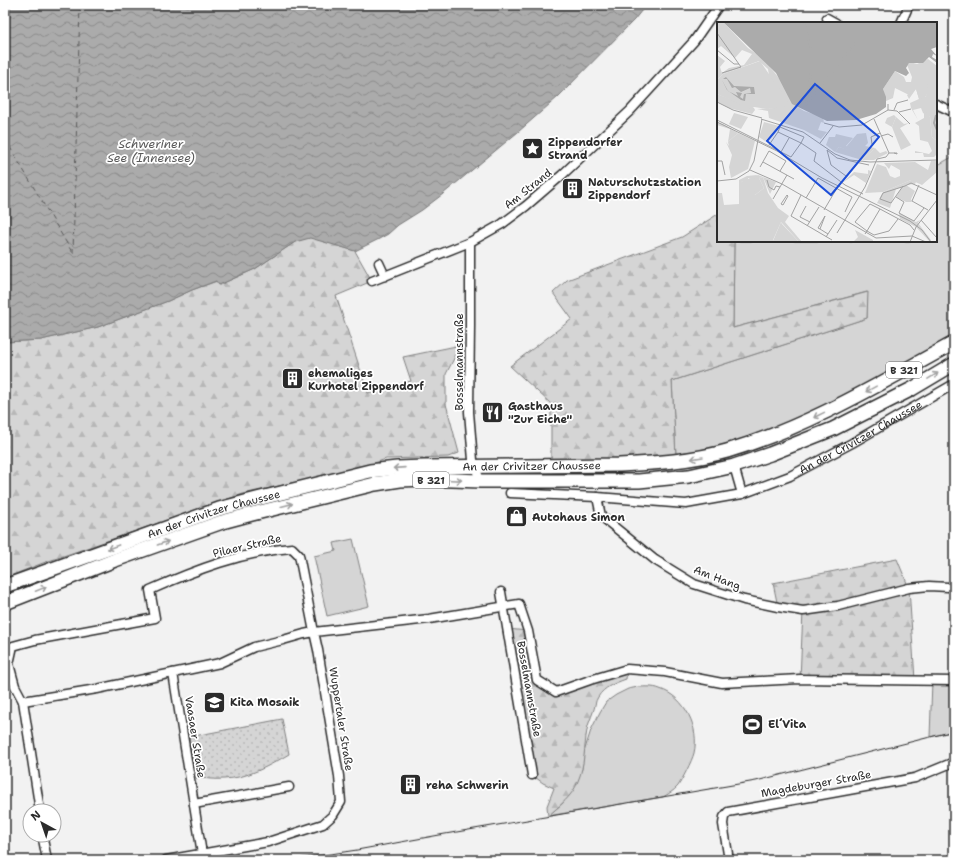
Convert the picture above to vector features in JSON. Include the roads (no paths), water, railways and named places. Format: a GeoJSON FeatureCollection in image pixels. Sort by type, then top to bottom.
{"type":"FeatureCollection","features":[{"type":"Feature","properties":{"kind":"main road","name":"An der Crivitzer Chaussee"},"geometry":{"type":"LineString","coordinates":[[5,586],[197,517],[249,500],[370,472],[398,468],[648,464],[702,457],[726,451],[811,420],[954,343]]}},
{"type":"Feature","properties":{"kind":"main road","name":"An der Crivitzer Chaussee"},"geometry":{"type":"LineString","coordinates":[[5,603],[115,560],[215,525],[252,514],[375,484],[400,480],[639,481],[689,476],[734,466],[770,454],[833,429],[912,388],[954,364]]}},
{"type":"Feature","properties":{"kind":"street","name":"Am Strand"},"geometry":{"type":"LineString","coordinates":[[372,281],[470,242],[502,224],[526,206],[594,146],[630,111],[694,41],[719,5]]}},
{"type":"Feature","properties":{"kind":"street"},"geometry":{"type":"LineString","coordinates":[[901,22],[909,5]]}},
{"type":"Feature","properties":{"kind":"street"},"geometry":{"type":"LineString","coordinates":[[827,18],[834,22]]}},
{"type":"Feature","properties":{"kind":"street"},"geometry":{"type":"LineString","coordinates":[[937,104],[951,111]]}},
{"type":"Feature","properties":{"kind":"street","name":"Bosselmannstraße"},"geometry":{"type":"LineString","coordinates":[[470,242],[470,412],[473,460],[480,481]]}},
{"type":"Feature","properties":{"kind":"street"},"geometry":{"type":"LineString","coordinates":[[379,263],[385,276]]}},
{"type":"Feature","properties":{"kind":"street","name":"An der Crivitzer Chaussee"},"geometry":{"type":"LineString","coordinates":[[598,497],[686,504],[742,494],[790,476],[852,443],[954,384]]}},
{"type":"Feature","properties":{"kind":"street"},"geometry":{"type":"LineString","coordinates":[[734,466],[742,494]]}},
{"type":"Feature","properties":{"kind":"street"},"geometry":{"type":"LineString","coordinates":[[510,493],[598,497]]}},
{"type":"Feature","properties":{"kind":"street","name":"Am Hang"},"geometry":{"type":"LineString","coordinates":[[598,497],[601,516],[655,560],[694,584],[744,600],[803,611],[838,606],[909,588],[929,586],[948,588]]}},
{"type":"Feature","properties":{"kind":"street","name":"Pilaer Straße"},"geometry":{"type":"LineString","coordinates":[[39,803],[23,701],[15,686],[9,664],[13,646],[35,640],[155,618],[150,590],[218,563],[271,550],[292,548],[299,555],[314,632]]}},
{"type":"Feature","properties":{"kind":"street","name":"Bosselmannstraße"},"geometry":{"type":"LineString","coordinates":[[501,592],[532,775]]}},
{"type":"Feature","properties":{"kind":"street","name":"Bosselmannstraße"},"geometry":{"type":"LineString","coordinates":[[314,632],[429,619],[519,604],[528,630],[537,680],[556,692],[627,669],[665,672],[722,683],[807,679],[954,681]]}},
{"type":"Feature","properties":{"kind":"street"},"geometry":{"type":"LineString","coordinates":[[23,701],[97,689],[220,663],[254,647],[314,632]]}},
{"type":"Feature","properties":{"kind":"street","name":"Wuppertaler Straße"},"geometry":{"type":"LineString","coordinates":[[166,860],[268,842],[323,824],[333,815],[341,802],[338,769],[314,632]]}},
{"type":"Feature","properties":{"kind":"street","name":"Vaasaer Straße"},"geometry":{"type":"LineString","coordinates":[[173,674],[202,854]]}},
{"type":"Feature","properties":{"kind":"street","name":"Magdeburger Straße"},"geometry":{"type":"LineString","coordinates":[[729,859],[723,824],[724,817],[728,812],[915,778],[954,762]]}},
{"type":"Feature","properties":{"kind":"street"},"geometry":{"type":"LineString","coordinates":[[194,804],[289,786]]}},
{"type":"Feature","properties":{"kind":"street"},"geometry":{"type":"LineString","coordinates":[[44,843],[47,860]]}},
{"type":"Feature","properties":{"kind":"water","name":"Schweriner See (Innensee)"},"geometry":{"type":"Polygon","coordinates":[[[5,5],[646,5],[634,20],[558,97],[443,194],[379,239],[355,251],[310,238],[295,242],[255,269],[219,285],[216,281],[168,301],[98,327],[41,340],[5,342],[5,5]]]}},
{"type":"Feature","properties":{"kind":"tram line"},"geometry":{"type":"LineString","coordinates":[[291,860],[756,781],[954,731]]}},
{"type":"Feature","properties":{"kind":"place","name":"Zippendorfer Strand"},"geometry":{"type":"Point","coordinates":[533,148]}},
{"type":"Feature","properties":{"kind":"place","name":"Naturschutzstation Zippendorf"},"geometry":{"type":"Point","coordinates":[572,188]}},
{"type":"Feature","properties":{"kind":"place","name":"ehemaliges Kurhotel Zippendorf"},"geometry":{"type":"Point","coordinates":[292,379]}},
{"type":"Feature","properties":{"kind":"place","name":"Gasthaus \"Zur Eiche\""},"geometry":{"type":"Point","coordinates":[492,412]}},
{"type":"Feature","properties":{"kind":"place","name":"Autohaus Simon"},"geometry":{"type":"Point","coordinates":[516,517]}},
{"type":"Feature","properties":{"kind":"place","name":"Kita Mosaik"},"geometry":{"type":"Point","coordinates":[215,702]}},
{"type":"Feature","properties":{"kind":"place","name":"El´Vita"},"geometry":{"type":"Point","coordinates":[753,724]}},
{"type":"Feature","properties":{"kind":"place","name":"reha Schwerin"},"geometry":{"type":"Point","coordinates":[410,785]}}]}
